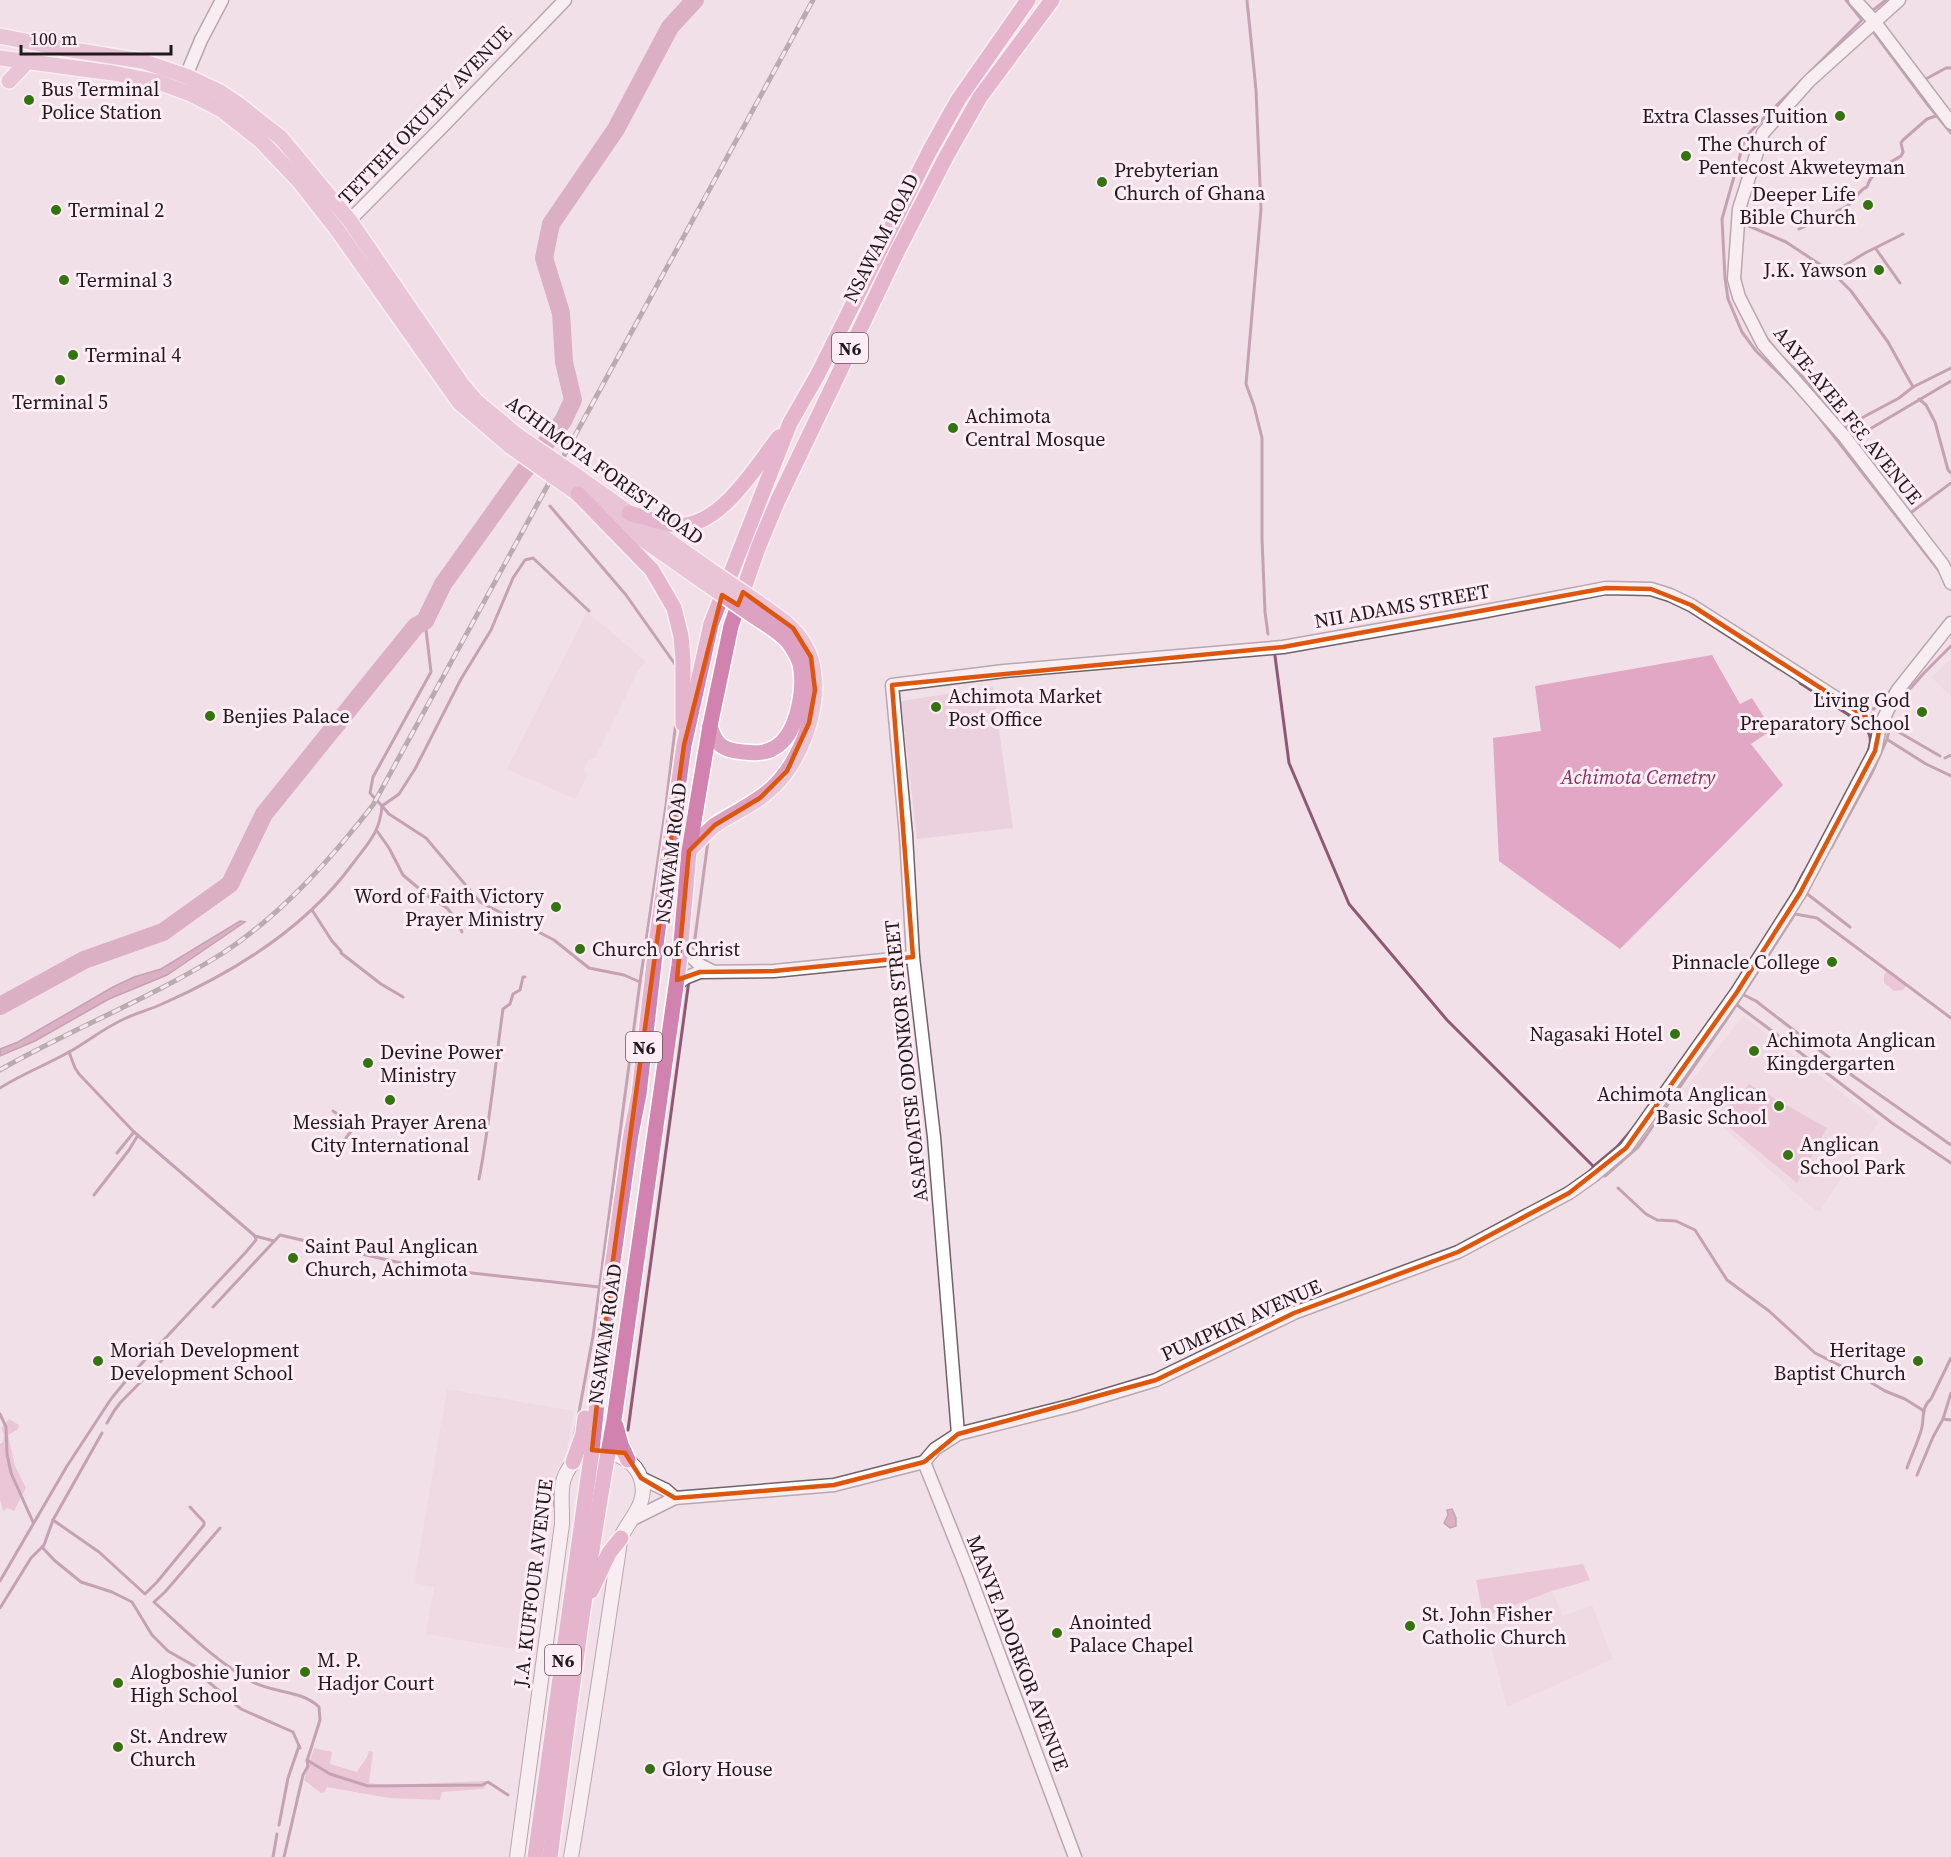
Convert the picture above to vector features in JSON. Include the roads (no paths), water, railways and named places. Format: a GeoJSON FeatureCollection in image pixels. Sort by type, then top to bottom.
{"type":"FeatureCollection","features":[{"type":"Feature","properties":{"kind":"highway","name":"NSAWAM ROAD"},"geometry":{"type":"LineString","coordinates":[[535,1857],[592,1450],[630,1134],[639,1094],[657,936],[684,745],[711,624],[790,423],[817,376],[929,152],[958,100],[1028,0]]}},
{"type":"Feature","properties":{"kind":"highway","name":"NSAWAM ROAD"},"geometry":{"type":"LineString","coordinates":[[550,1857],[582,1610],[614,1420],[681,947],[689,851],[710,726],[731,626],[758,548],[778,500],[898,250],[980,97],[1052,0]]}},
{"type":"Feature","properties":{"kind":"highway"},"geometry":{"type":"LineString","coordinates":[[629,513],[675,525],[690,524],[701,520],[726,505],[790,423]]}},
{"type":"Feature","properties":{"kind":"highway"},"geometry":{"type":"LineString","coordinates":[[578,494],[652,570],[674,608],[681,636],[683,660],[684,745]]}},
{"type":"Feature","properties":{"kind":"highway"},"geometry":{"type":"LineString","coordinates":[[573,1462],[583,1434],[586,1405],[603,1348]]}},
{"type":"Feature","properties":{"kind":"highway"},"geometry":{"type":"LineString","coordinates":[[614,1420],[628,1460]]}},
{"type":"Feature","properties":{"kind":"highway"},"geometry":{"type":"LineString","coordinates":[[582,1610],[609,1553],[621,1538]]}},
{"type":"Feature","properties":{"kind":"main road","name":"ACHIMOTA FOREST ROAD"},"geometry":{"type":"LineString","coordinates":[[0,36],[142,61],[186,76],[240,105],[281,138],[460,383],[514,441],[567,478],[629,513],[707,576]]}},
{"type":"Feature","properties":{"kind":"main road","name":"ACHIMOTA FOREST ROAD"},"geometry":{"type":"LineString","coordinates":[[0,58],[113,73],[158,82],[206,101],[222,110],[268,148],[344,226]]}},
{"type":"Feature","properties":{"kind":"main road"},"geometry":{"type":"LineString","coordinates":[[9,81],[28,61]]}},
{"type":"Feature","properties":{"kind":"main road","name":"ACHIMOTA FOREST ROAD"},"geometry":{"type":"LineString","coordinates":[[567,478],[578,494],[707,576],[754,609],[790,644],[800,664],[799,699],[791,730],[781,744],[766,752],[753,753],[726,749],[714,738],[710,726]]}},
{"type":"Feature","properties":{"kind":"main road","name":"ACHIMOTA FOREST ROAD"},"geometry":{"type":"LineString","coordinates":[[689,851],[715,825],[753,803],[774,787],[788,771],[809,723],[815,690],[811,657],[793,628],[754,609]]}},
{"type":"Feature","properties":{"kind":"main road"},"geometry":{"type":"LineString","coordinates":[[571,1857],[621,1538],[641,1500],[641,1478],[628,1460],[608,1452],[592,1450]]}},
{"type":"Feature","properties":{"kind":"main road","name":"J.A. KUFFOUR AVENUE"},"geometry":{"type":"LineString","coordinates":[[517,1857],[562,1524],[561,1489],[563,1479],[573,1462],[584,1452],[592,1450]]}},
{"type":"Feature","properties":{"kind":"street"},"geometry":{"type":"LineString","coordinates":[[186,76],[201,40],[222,0]]}},
{"type":"Feature","properties":{"kind":"street","name":"TETTEH OKULEY AVENUE"},"geometry":{"type":"LineString","coordinates":[[344,226],[565,0]]}},
{"type":"Feature","properties":{"kind":"street"},"geometry":{"type":"LineString","coordinates":[[1855,0],[1874,21],[1951,123]]}},
{"type":"Feature","properties":{"kind":"street","name":"AAYE-AYEE FƐƐ AVENUE"},"geometry":{"type":"LineString","coordinates":[[1899,0],[1809,81],[1763,133],[1739,209],[1734,279],[1739,297],[1763,344],[1844,436],[1943,565],[1951,583]]}},
{"type":"Feature","properties":{"kind":"street","name":"NII ADAMS STREET"},"geometry":{"type":"LineString","coordinates":[[892,685],[1004,671],[1283,647],[1606,588],[1628,588],[1651,589],[1671,595],[1691,605],[1880,726]]}},
{"type":"Feature","properties":{"kind":"street"},"geometry":{"type":"LineString","coordinates":[[1880,726],[1897,691],[1951,623]]}},
{"type":"Feature","properties":{"kind":"street","name":"ASAFOATSE ODONKOR STREET"},"geometry":{"type":"LineString","coordinates":[[892,685],[906,836],[913,957],[934,1137],[958,1434]]}},
{"type":"Feature","properties":{"kind":"street","name":"PUMPKIN AVENUE"},"geometry":{"type":"LineString","coordinates":[[924,1462],[935,1449],[958,1434],[1073,1405],[1156,1380],[1294,1313],[1458,1252],[1569,1192],[1593,1176],[1626,1148],[1737,992],[1800,893],[1875,751],[1880,726]]}},
{"type":"Feature","properties":{"kind":"street"},"geometry":{"type":"LineString","coordinates":[[681,947],[700,965],[713,971]]}},
{"type":"Feature","properties":{"kind":"street"},"geometry":{"type":"LineString","coordinates":[[675,986],[685,978],[700,972],[774,972],[913,957]]}},
{"type":"Feature","properties":{"kind":"street"},"geometry":{"type":"LineString","coordinates":[[633,1519],[675,1498],[834,1485],[924,1462]]}},
{"type":"Feature","properties":{"kind":"street","name":"MANYE ADORKOR AVENUE"},"geometry":{"type":"LineString","coordinates":[[924,1462],[969,1574],[1075,1857]]}},
{"type":"Feature","properties":{"kind":"street"},"geometry":{"type":"LineString","coordinates":[[641,1478],[666,1490],[675,1498]]}},
{"type":"Feature","properties":{"kind":"waterway"},"geometry":{"type":"LineString","coordinates":[[0,1006],[84,960],[163,932],[230,884],[264,814],[416,626],[425,621],[443,584],[521,475],[563,421],[573,400],[564,362],[561,313],[544,258],[551,224],[616,129],[670,27],[695,0]]}},
{"type":"Feature","properties":{"kind":"waterway"},"geometry":{"type":"LineString","coordinates":[[1247,0],[1256,90],[1261,209],[1246,384],[1262,438],[1262,539],[1268,634]]}},
{"type":"Feature","properties":{"kind":"waterway"},"geometry":{"type":"LineString","coordinates":[[1807,75],[1862,20],[1846,0]]}},
{"type":"Feature","properties":{"kind":"waterway"},"geometry":{"type":"LineString","coordinates":[[1872,11],[1886,0]]}},
{"type":"Feature","properties":{"kind":"waterway"},"geometry":{"type":"LineString","coordinates":[[1872,30],[1951,133]]}},
{"type":"Feature","properties":{"kind":"waterway"},"geometry":{"type":"LineString","coordinates":[[1924,80],[1946,68],[1951,68]]}},
{"type":"Feature","properties":{"kind":"waterway"},"geometry":{"type":"LineString","coordinates":[[1799,393],[1756,351],[1742,332],[1728,299],[1722,219],[1743,145],[1750,132],[1802,80]]}},
{"type":"Feature","properties":{"kind":"waterway"},"geometry":{"type":"LineString","coordinates":[[1799,229],[1850,204],[1861,190],[1867,187],[1876,173],[1901,156],[1903,140],[1927,119],[1936,116]]}},
{"type":"Feature","properties":{"kind":"waterway"},"geometry":{"type":"LineString","coordinates":[[1744,213],[1749,196]]}},
{"type":"Feature","properties":{"kind":"waterway"},"geometry":{"type":"LineString","coordinates":[[1742,223],[1786,242],[1833,273],[1851,291],[1888,342],[1913,387]]}},
{"type":"Feature","properties":{"kind":"waterway"},"geometry":{"type":"LineString","coordinates":[[1834,272],[1903,234]]}},
{"type":"Feature","properties":{"kind":"waterway"},"geometry":{"type":"LineString","coordinates":[[1876,249],[1900,283]]}},
{"type":"Feature","properties":{"kind":"waterway"},"geometry":{"type":"LineString","coordinates":[[1764,335],[1777,351]]}},
{"type":"Feature","properties":{"kind":"waterway"},"geometry":{"type":"LineString","coordinates":[[1781,356],[1806,380],[1838,421]]}},
{"type":"Feature","properties":{"kind":"waterway"},"geometry":{"type":"LineString","coordinates":[[1843,428],[1899,398],[1913,387],[1951,368]]}},
{"type":"Feature","properties":{"kind":"waterway"},"geometry":{"type":"LineString","coordinates":[[1853,439],[1951,381]]}},
{"type":"Feature","properties":{"kind":"waterway"},"geometry":{"type":"LineString","coordinates":[[1919,399],[1926,405],[1935,422],[1948,470],[1951,473]]}},
{"type":"Feature","properties":{"kind":"waterway"},"geometry":{"type":"LineString","coordinates":[[1811,407],[1940,572]]}},
{"type":"Feature","properties":{"kind":"waterway"},"geometry":{"type":"LineString","coordinates":[[1909,514],[1951,483]]}},
{"type":"Feature","properties":{"kind":"waterway"},"geometry":{"type":"LineString","coordinates":[[550,506],[626,595],[677,667]]}},
{"type":"Feature","properties":{"kind":"waterway"},"geometry":{"type":"LineString","coordinates":[[589,611],[533,558],[525,560],[513,578],[491,630],[461,679],[415,769],[399,794],[382,806],[389,814],[426,838],[480,902],[554,940],[589,968],[624,975],[640,982]]}},
{"type":"Feature","properties":{"kind":"waterway"},"geometry":{"type":"LineString","coordinates":[[0,1088],[69,1052],[117,1023],[189,991],[242,962],[292,927],[335,885],[376,830],[382,806],[370,793],[373,777],[431,672],[425,621]]}},
{"type":"Feature","properties":{"kind":"waterway"},"geometry":{"type":"LineString","coordinates":[[1895,706],[1951,646]]}},
{"type":"Feature","properties":{"kind":"waterway"},"geometry":{"type":"LineString","coordinates":[[1275,656],[1289,763],[1349,904],[1447,1020],[1595,1168]]}},
{"type":"Feature","properties":{"kind":"waterway"},"geometry":{"type":"LineString","coordinates":[[1800,683],[1864,725],[1870,738],[1868,752]]}},
{"type":"Feature","properties":{"kind":"waterway"},"geometry":{"type":"LineString","coordinates":[[1861,707],[1874,709],[1892,689]]}},
{"type":"Feature","properties":{"kind":"waterway"},"geometry":{"type":"LineString","coordinates":[[1831,848],[1873,771],[1887,739],[1890,727],[1888,719]]}},
{"type":"Feature","properties":{"kind":"waterway"},"geometry":{"type":"LineString","coordinates":[[574,1439],[593,1336],[676,721]]}},
{"type":"Feature","properties":{"kind":"waterway"},"geometry":{"type":"LineString","coordinates":[[1890,727],[1940,756]]}},
{"type":"Feature","properties":{"kind":"waterway"},"geometry":{"type":"LineString","coordinates":[[1888,740],[1926,764],[1951,776]]}},
{"type":"Feature","properties":{"kind":"waterway"},"geometry":{"type":"LineString","coordinates":[[1945,758],[1951,755]]}},
{"type":"Feature","properties":{"kind":"waterway"},"geometry":{"type":"LineString","coordinates":[[377,831],[403,875],[429,897],[447,908],[456,919],[462,932]]}},
{"type":"Feature","properties":{"kind":"waterway"},"geometry":{"type":"LineString","coordinates":[[693,953],[708,841]]}},
{"type":"Feature","properties":{"kind":"waterway"},"geometry":{"type":"LineString","coordinates":[[1792,895],[1804,872]]}},
{"type":"Feature","properties":{"kind":"waterway"},"geometry":{"type":"LineString","coordinates":[[1807,891],[1806,893],[1850,927]]}},
{"type":"Feature","properties":{"kind":"waterway"},"geometry":{"type":"LineString","coordinates":[[312,910],[341,953],[381,984],[403,997]]}},
{"type":"Feature","properties":{"kind":"waterway"},"geometry":{"type":"LineString","coordinates":[[1602,1174],[1605,1176],[1638,1147],[1731,1013],[1795,914],[1817,918],[1951,1018]]}},
{"type":"Feature","properties":{"kind":"waterway"},"geometry":{"type":"LineString","coordinates":[[479,1179],[503,1009],[510,1004],[513,994],[520,990],[523,977],[525,977]]}},
{"type":"Feature","properties":{"kind":"waterway"},"geometry":{"type":"LineString","coordinates":[[628,1430],[689,980]]}},
{"type":"Feature","properties":{"kind":"waterway"},"geometry":{"type":"LineString","coordinates":[[1744,995],[1756,1001],[1853,1076],[1951,1145]]}},
{"type":"Feature","properties":{"kind":"waterway"},"geometry":{"type":"LineString","coordinates":[[1737,1005],[1892,1123],[1951,1163]]}},
{"type":"Feature","properties":{"kind":"waterway"},"geometry":{"type":"LineString","coordinates":[[69,1052],[79,1074],[134,1132],[255,1236],[274,1241]]}},
{"type":"Feature","properties":{"kind":"waterway"},"geometry":{"type":"LineString","coordinates":[[333,1111],[355,1126],[346,1138]]}},
{"type":"Feature","properties":{"kind":"waterway"},"geometry":{"type":"LineString","coordinates":[[1593,1167],[1617,1147],[1635,1126]]}},
{"type":"Feature","properties":{"kind":"waterway"},"geometry":{"type":"LineString","coordinates":[[117,1153],[134,1132]]}},
{"type":"Feature","properties":{"kind":"waterway"},"geometry":{"type":"LineString","coordinates":[[94,1195],[138,1135]]}},
{"type":"Feature","properties":{"kind":"waterway"},"geometry":{"type":"LineString","coordinates":[[1618,1188],[1646,1214],[1657,1220],[1676,1221],[1695,1230],[1727,1280],[1769,1311],[1815,1353],[1924,1411]]}},
{"type":"Feature","properties":{"kind":"waterway"},"geometry":{"type":"LineString","coordinates":[[213,1307],[280,1235],[418,1267],[599,1287]]}},
{"type":"Feature","properties":{"kind":"waterway"},"geometry":{"type":"LineString","coordinates":[[0,1581],[67,1466],[111,1399],[246,1252],[256,1240],[255,1236]]}},
{"type":"Feature","properties":{"kind":"waterway"},"geometry":{"type":"LineString","coordinates":[[357,1253],[362,1240]]}},
{"type":"Feature","properties":{"kind":"waterway"},"geometry":{"type":"LineString","coordinates":[[107,1423],[120,1403],[170,1352]]}},
{"type":"Feature","properties":{"kind":"waterway"},"geometry":{"type":"LineString","coordinates":[[1907,1468],[1921,1431],[1925,1406],[1931,1399],[1951,1358]]}},
{"type":"Feature","properties":{"kind":"waterway"},"geometry":{"type":"LineString","coordinates":[[1917,1475],[1943,1419],[1951,1393]]}},
{"type":"Feature","properties":{"kind":"waterway"},"geometry":{"type":"LineString","coordinates":[[0,1414],[6,1427],[7,1454],[11,1473],[33,1522]]}},
{"type":"Feature","properties":{"kind":"waterway"},"geometry":{"type":"LineString","coordinates":[[1943,1419],[1951,1420]]}},
{"type":"Feature","properties":{"kind":"waterway"},"geometry":{"type":"LineString","coordinates":[[102,1433],[53,1520],[99,1552],[145,1594],[204,1525],[204,1522],[190,1507]]}},
{"type":"Feature","properties":{"kind":"waterway"},"geometry":{"type":"LineString","coordinates":[[555,1507],[554,1489],[560,1473]]}},
{"type":"Feature","properties":{"kind":"waterway"},"geometry":{"type":"LineString","coordinates":[[0,1608],[31,1558],[44,1545],[53,1520]]}},
{"type":"Feature","properties":{"kind":"waterway"},"geometry":{"type":"LineString","coordinates":[[220,1528],[154,1602],[200,1644],[238,1673],[259,1685],[304,1697],[319,1707],[320,1720],[307,1761],[308,1766],[303,1775],[284,1857]]}},
{"type":"Feature","properties":{"kind":"waterway"},"geometry":{"type":"LineString","coordinates":[[42,1547],[81,1582],[112,1592],[132,1602],[152,1635],[168,1651],[198,1668],[205,1679],[241,1709],[293,1732],[300,1748]]}},
{"type":"Feature","properties":{"kind":"waterway"},"geometry":{"type":"LineString","coordinates":[[279,1825],[288,1778],[299,1746]]}},
{"type":"Feature","properties":{"kind":"waterway"},"geometry":{"type":"LineString","coordinates":[[307,1760],[330,1774],[368,1786],[482,1785],[488,1782],[508,1795]]}},
{"type":"Feature","properties":{"kind":"waterway"},"geometry":{"type":"LineString","coordinates":[[273,1857],[277,1834]]}},
{"type":"Feature","properties":{"kind":"railway"},"geometry":{"type":"LineString","coordinates":[[0,1070],[196,969],[245,938],[304,885],[373,805],[813,0]]}},
{"type":"Feature","properties":{"kind":"place","name":"Bus Terminal Police Station"},"geometry":{"type":"Point","coordinates":[29,100]}},
{"type":"Feature","properties":{"kind":"place","name":"Extra Classes Tuition"},"geometry":{"type":"Point","coordinates":[1840,116]}},
{"type":"Feature","properties":{"kind":"place","name":"The Church of Pentecost Akweteyman"},"geometry":{"type":"Point","coordinates":[1686,156]}},
{"type":"Feature","properties":{"kind":"place","name":"Prebyterian Church of Ghana"},"geometry":{"type":"Point","coordinates":[1102,182]}},
{"type":"Feature","properties":{"kind":"place","name":"Deeper Life Bible Church"},"geometry":{"type":"Point","coordinates":[1868,205]}},
{"type":"Feature","properties":{"kind":"place","name":"Terminal 2"},"geometry":{"type":"Point","coordinates":[56,210]}},
{"type":"Feature","properties":{"kind":"place","name":"J.K. Yawson"},"geometry":{"type":"Point","coordinates":[1879,270]}},
{"type":"Feature","properties":{"kind":"place","name":"Terminal 3"},"geometry":{"type":"Point","coordinates":[64,280]}},
{"type":"Feature","properties":{"kind":"place","name":"Terminal 4"},"geometry":{"type":"Point","coordinates":[73,355]}},
{"type":"Feature","properties":{"kind":"place","name":"Terminal 5"},"geometry":{"type":"Point","coordinates":[60,380]}},
{"type":"Feature","properties":{"kind":"place","name":"Achimota Central Mosque"},"geometry":{"type":"Point","coordinates":[953,428]}},
{"type":"Feature","properties":{"kind":"place","name":"Achimota Market Post Office"},"geometry":{"type":"Point","coordinates":[936,707]}},
{"type":"Feature","properties":{"kind":"place","name":"Living God Preparatory School"},"geometry":{"type":"Point","coordinates":[1922,712]}},
{"type":"Feature","properties":{"kind":"place","name":"Benjies Palace"},"geometry":{"type":"Point","coordinates":[210,716]}},
{"type":"Feature","properties":{"kind":"place","name":"Word of Faith Victory Prayer Ministry"},"geometry":{"type":"Point","coordinates":[556,907]}},
{"type":"Feature","properties":{"kind":"place","name":"Church of Christ"},"geometry":{"type":"Point","coordinates":[580,949]}},
{"type":"Feature","properties":{"kind":"place","name":"Pinnacle College"},"geometry":{"type":"Point","coordinates":[1832,962]}},
{"type":"Feature","properties":{"kind":"place","name":"Nagasaki Hotel"},"geometry":{"type":"Point","coordinates":[1675,1034]}},
{"type":"Feature","properties":{"kind":"place","name":"Achimota Anglican Kingdergarten"},"geometry":{"type":"Point","coordinates":[1754,1051]}},
{"type":"Feature","properties":{"kind":"place","name":"Devine Power Ministry"},"geometry":{"type":"Point","coordinates":[368,1063]}},
{"type":"Feature","properties":{"kind":"place","name":"Messiah Prayer Arena City International"},"geometry":{"type":"Point","coordinates":[390,1100]}},
{"type":"Feature","properties":{"kind":"place","name":"Achimota Anglican Basic School"},"geometry":{"type":"Point","coordinates":[1779,1106]}},
{"type":"Feature","properties":{"kind":"place","name":"Anglican School Park"},"geometry":{"type":"Point","coordinates":[1788,1155]}},
{"type":"Feature","properties":{"kind":"place","name":"Saint Paul Anglican Church, Achimota"},"geometry":{"type":"Point","coordinates":[293,1258]}},
{"type":"Feature","properties":{"kind":"place","name":"Moriah Development Development School"},"geometry":{"type":"Point","coordinates":[98,1361]}},
{"type":"Feature","properties":{"kind":"place","name":"Heritage Baptist Church"},"geometry":{"type":"Point","coordinates":[1918,1361]}},
{"type":"Feature","properties":{"kind":"place","name":"St. John Fisher Catholic Church"},"geometry":{"type":"Point","coordinates":[1410,1626]}},
{"type":"Feature","properties":{"kind":"place","name":"Anointed Palace Chapel"},"geometry":{"type":"Point","coordinates":[1057,1633]}},
{"type":"Feature","properties":{"kind":"place","name":"M. P. Hadjor Court"},"geometry":{"type":"Point","coordinates":[305,1672]}},
{"type":"Feature","properties":{"kind":"place","name":"Alogboshie Junior High School"},"geometry":{"type":"Point","coordinates":[118,1683]}},
{"type":"Feature","properties":{"kind":"place","name":"St. Andrew Church"},"geometry":{"type":"Point","coordinates":[118,1747]}},
{"type":"Feature","properties":{"kind":"place","name":"Glory House"},"geometry":{"type":"Point","coordinates":[650,1769]}},
{"type":"Feature","properties":{"kind":"park label","name":"Achimota Cemetry"},"geometry":{"type":"Point","coordinates":[1638,777]}}]}
